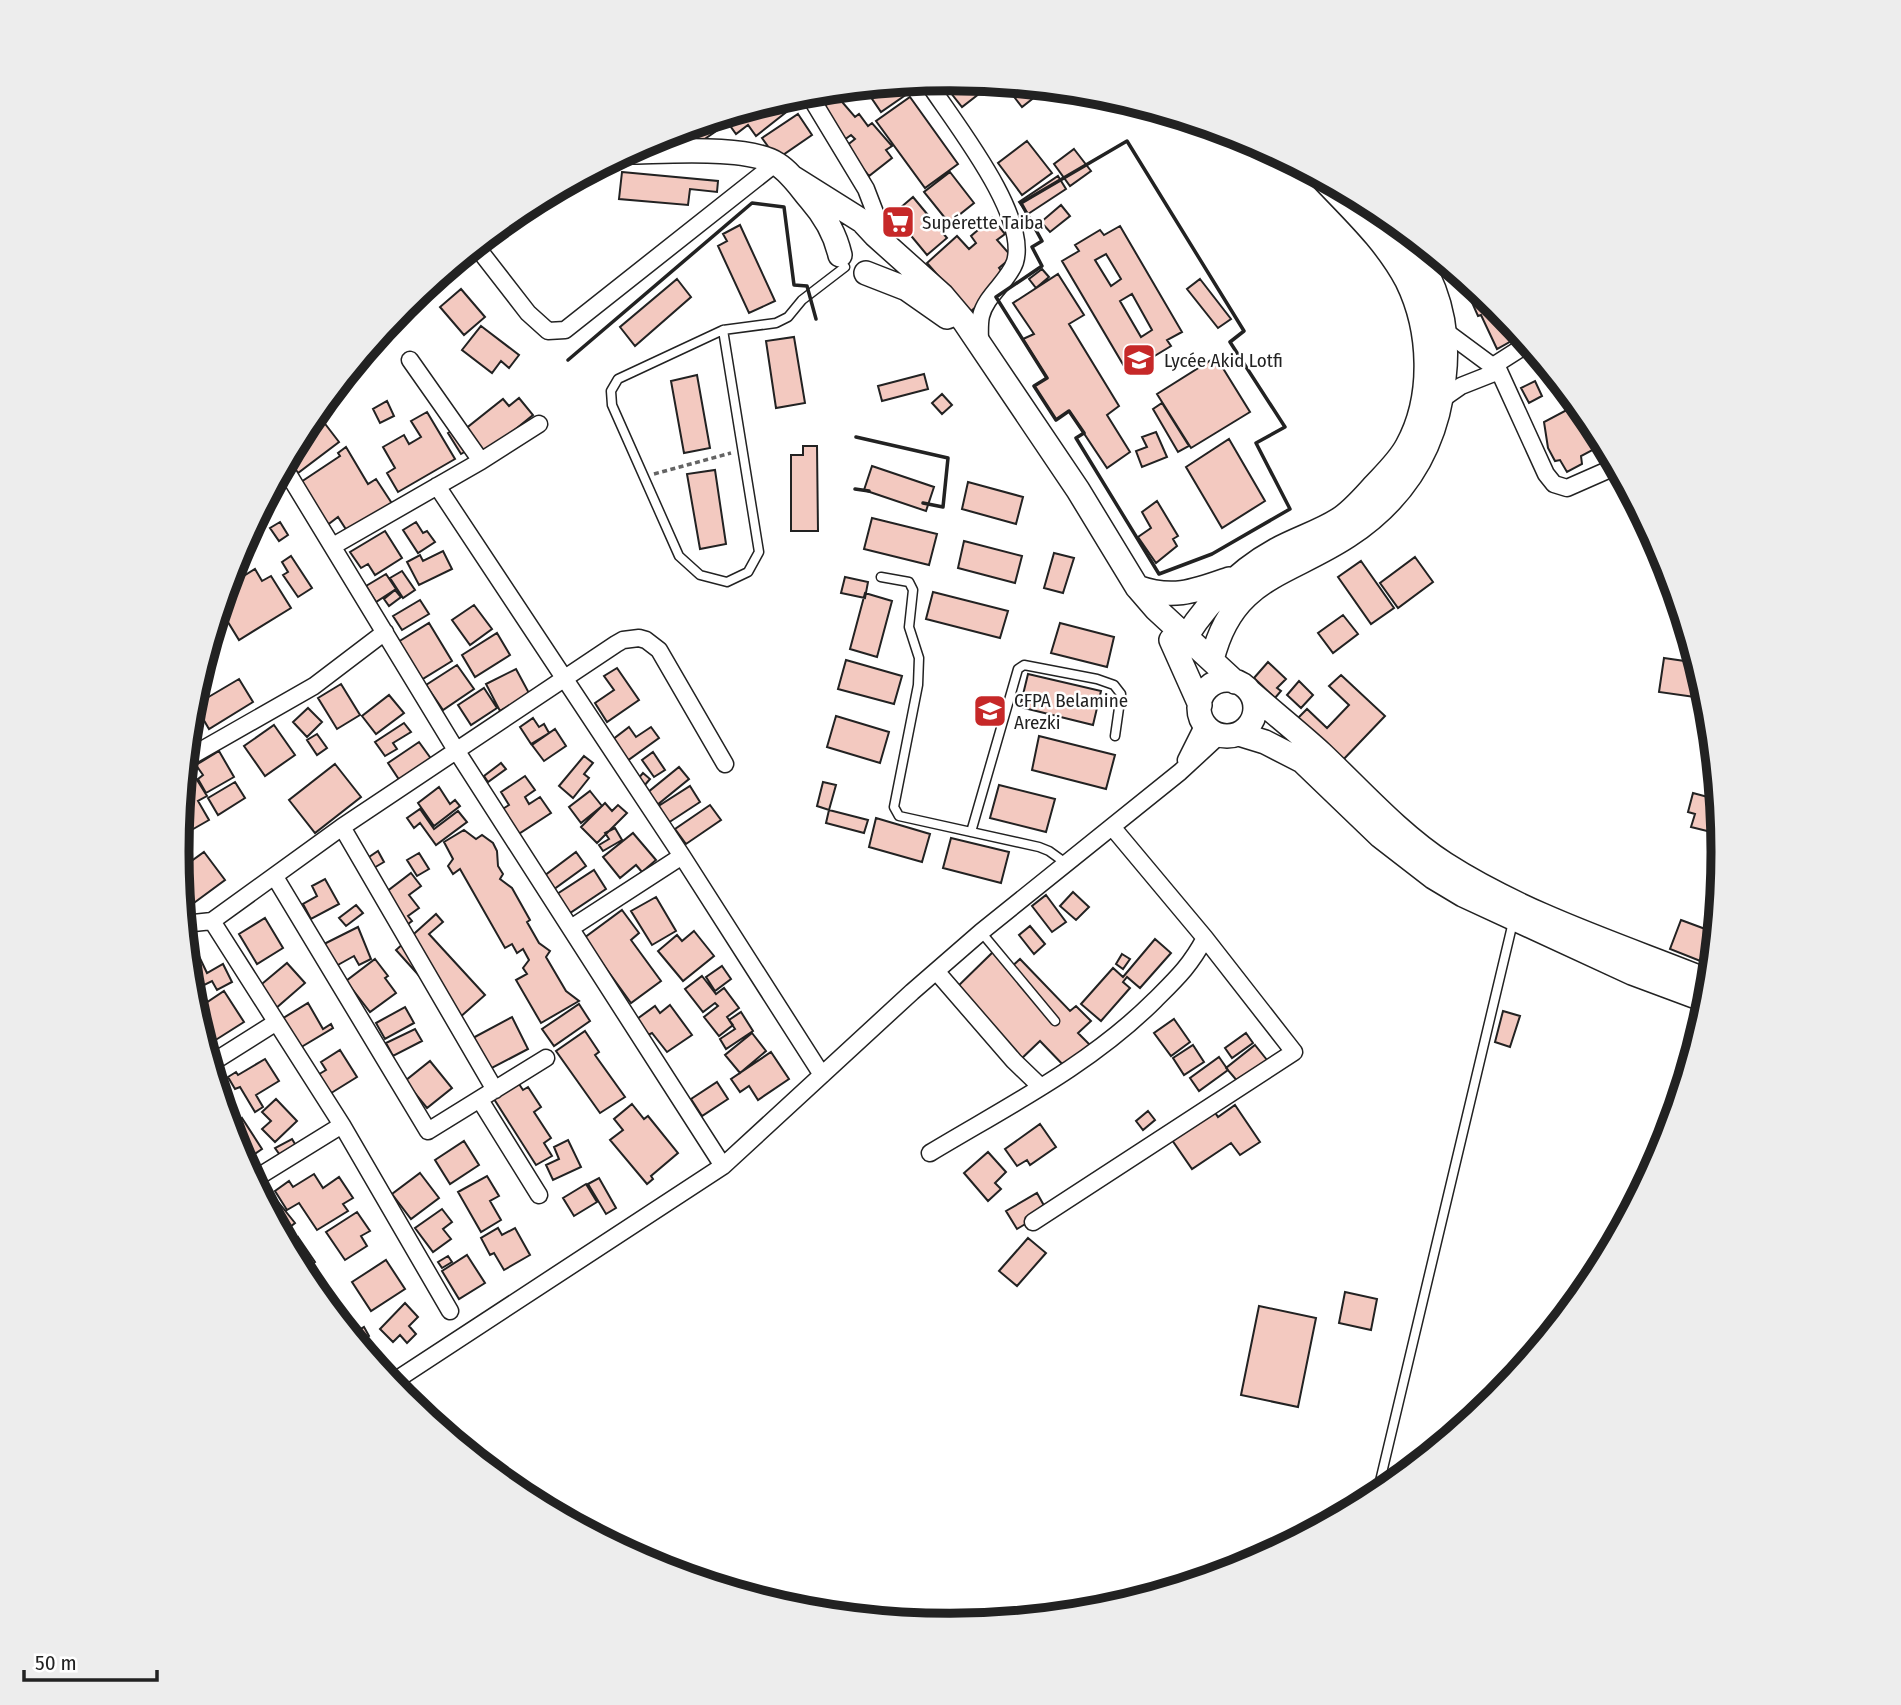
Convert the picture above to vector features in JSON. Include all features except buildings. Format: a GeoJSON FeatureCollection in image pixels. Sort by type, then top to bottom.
{"type":"FeatureCollection","features":[{"type":"Feature","properties":{"kind":"main road"},"geometry":{"type":"LineString","coordinates":[[653,152],[719,151],[754,156],[784,170],[862,220],[881,242],[882,257],[873,270],[850,265]]}},
{"type":"Feature","properties":{"kind":"main road"},"geometry":{"type":"LineString","coordinates":[[784,170],[819,209],[850,265]]}},
{"type":"Feature","properties":{"kind":"main road"},"geometry":{"type":"LineString","coordinates":[[1181,644],[1215,598],[1236,577],[1275,551],[1339,519],[1389,470],[1407,446],[1418,417],[1425,385],[1420,313],[1406,281],[1386,247],[1342,200]]}},
{"type":"Feature","properties":{"kind":"main road"},"geometry":{"type":"LineString","coordinates":[[980,348],[929,302],[907,289],[850,265],[840,247],[848,235],[862,230],[875,235],[942,295],[964,321],[1078,490],[1137,587],[1181,644],[1216,724]]}},
{"type":"Feature","properties":{"kind":"main road"},"geometry":{"type":"LineString","coordinates":[[1212,660],[1226,620],[1248,592],[1348,536],[1377,512],[1406,482],[1428,445],[1436,426],[1447,352],[1437,292],[1411,246]]}},
{"type":"Feature","properties":{"kind":"main road"},"geometry":{"type":"LineString","coordinates":[[1137,587],[1155,594],[1172,595],[1236,577]]}},
{"type":"Feature","properties":{"kind":"main road"},"geometry":{"type":"LineString","coordinates":[[1181,644],[1212,660],[1322,754],[1373,805],[1444,863],[1540,914],[1701,978]]}},
{"type":"Feature","properties":{"kind":"main road"},"geometry":{"type":"LineString","coordinates":[[1216,724],[1247,728],[1255,711],[1242,687],[1225,680],[1208,688],[1202,696],[1216,724],[1265,742],[1302,761],[1380,836],[1433,877],[1514,919],[1632,973],[1698,997]]}},
{"type":"Feature","properties":{"kind":"street"},"geometry":{"type":"LineString","coordinates":[[934,92],[989,174],[1012,217],[1018,249],[1013,266],[987,302],[980,317],[980,348]]}},
{"type":"Feature","properties":{"kind":"street"},"geometry":{"type":"LineString","coordinates":[[815,104],[866,189],[876,215],[875,235]]}},
{"type":"Feature","properties":{"kind":"street"},"geometry":{"type":"LineString","coordinates":[[481,253],[528,313],[548,331],[565,330],[784,170]]}},
{"type":"Feature","properties":{"kind":"street"},"geometry":{"type":"LineString","coordinates":[[1444,331],[1496,369],[1546,474],[1554,484],[1567,488],[1609,470]]}},
{"type":"Feature","properties":{"kind":"street"},"geometry":{"type":"LineString","coordinates":[[1441,400],[1461,386],[1496,369],[1522,349]]}},
{"type":"Feature","properties":{"kind":"street"},"geometry":{"type":"LineString","coordinates":[[411,360],[481,461]]}},
{"type":"Feature","properties":{"kind":"street"},"geometry":{"type":"LineString","coordinates":[[332,546],[481,461],[539,424]]}},
{"type":"Feature","properties":{"kind":"street"},"geometry":{"type":"LineString","coordinates":[[289,476],[456,750],[723,1167]]}},
{"type":"Feature","properties":{"kind":"street"},"geometry":{"type":"LineString","coordinates":[[437,485],[682,856],[822,1075]]}},
{"type":"Feature","properties":{"kind":"street"},"geometry":{"type":"LineString","coordinates":[[196,754],[314,686],[385,632]]}},
{"type":"Feature","properties":{"kind":"street"},"geometry":{"type":"LineString","coordinates":[[193,923],[212,921],[342,827],[562,678],[623,640],[639,638],[659,650],[725,764]]}},
{"type":"Feature","properties":{"kind":"street"},"geometry":{"type":"LineString","coordinates":[[400,1378],[723,1167],[981,932],[1180,772],[1216,724]]}},
{"type":"Feature","properties":{"kind":"street"},"geometry":{"type":"LineString","coordinates":[[342,827],[495,1090]]}},
{"type":"Feature","properties":{"kind":"street"},"geometry":{"type":"LineString","coordinates":[[1033,1222],[1294,1052],[1113,828]]}},
{"type":"Feature","properties":{"kind":"street"},"geometry":{"type":"LineString","coordinates":[[571,929],[682,856]]}},
{"type":"Feature","properties":{"kind":"street"},"geometry":{"type":"LineString","coordinates":[[275,877],[428,1131],[546,1058]]}},
{"type":"Feature","properties":{"kind":"street"},"geometry":{"type":"LineString","coordinates":[[212,921],[342,1125],[450,1311]]}},
{"type":"Feature","properties":{"kind":"street"},"geometry":{"type":"LineString","coordinates":[[930,1153],[1085,1061],[1129,1026],[1191,963],[1205,939]]}},
{"type":"Feature","properties":{"kind":"street"},"geometry":{"type":"LineString","coordinates":[[936,971],[1014,1061],[1041,1087]]}},
{"type":"Feature","properties":{"kind":"street"},"geometry":{"type":"LineString","coordinates":[[218,1059],[275,1023]]}},
{"type":"Feature","properties":{"kind":"street"},"geometry":{"type":"LineString","coordinates":[[480,1100],[539,1195]]}},
{"type":"Feature","properties":{"kind":"street"},"geometry":{"type":"LineString","coordinates":[[261,1175],[342,1125]]}},
{"type":"Feature","properties":{"kind":"lane"},"geometry":{"type":"LineString","coordinates":[[723,330],[759,552],[748,572],[727,582],[700,575],[680,556],[612,405],[611,391],[618,379],[723,330],[776,323],[788,317],[802,300],[850,265]]}},
{"type":"Feature","properties":{"kind":"lane"},"geometry":{"type":"LineString","coordinates":[[881,577],[909,582],[913,590],[909,627],[919,658],[918,684],[895,812],[899,816],[1039,847],[1067,864]]}},
{"type":"Feature","properties":{"kind":"lane"},"geometry":{"type":"LineString","coordinates":[[971,832],[1018,669],[1024,665],[1097,679],[1114,685],[1121,694],[1115,736]]}},
{"type":"Feature","properties":{"kind":"lane"},"geometry":{"type":"LineString","coordinates":[[1380,1482],[1514,919]]}},
{"type":"Feature","properties":{"kind":"lane"},"geometry":{"type":"LineString","coordinates":[[981,932],[1055,1021]]}},
{"type":"Feature","properties":{"kind":"path"},"geometry":{"type":"LineString","coordinates":[[644,477],[743,449]]}},
{"type":"Feature","properties":{"kind":"wall"},"geometry":{"type":"LineString","coordinates":[[1127,141],[1244,331],[1230,342],[1285,427],[1256,443],[1290,509],[1212,554],[1159,574],[1076,438],[1084,433],[1069,411],[1056,420],[1034,386],[1047,378],[996,297],[1042,266],[1032,247],[1042,241],[1021,203],[1127,141]]}},
{"type":"Feature","properties":{"kind":"wall"},"geometry":{"type":"LineString","coordinates":[[568,360],[752,203],[784,207],[794,285],[807,286],[816,319]]}},
{"type":"Feature","properties":{"kind":"wall"},"geometry":{"type":"LineString","coordinates":[[856,437],[948,458],[943,507],[923,503]]}},
{"type":"Feature","properties":{"kind":"wall"},"geometry":{"type":"LineString","coordinates":[[855,489],[869,491]]}},
{"type":"Feature","properties":{"kind":"place","name":"Supérette Taiba"},"geometry":{"type":"Point","coordinates":[898,222]}},
{"type":"Feature","properties":{"kind":"place","name":"Lycée Akid Lotfi"},"geometry":{"type":"Point","coordinates":[1139,360]}},
{"type":"Feature","properties":{"kind":"place","name":"CFPA Belamine Arezki"},"geometry":{"type":"Point","coordinates":[990,711]}}]}
